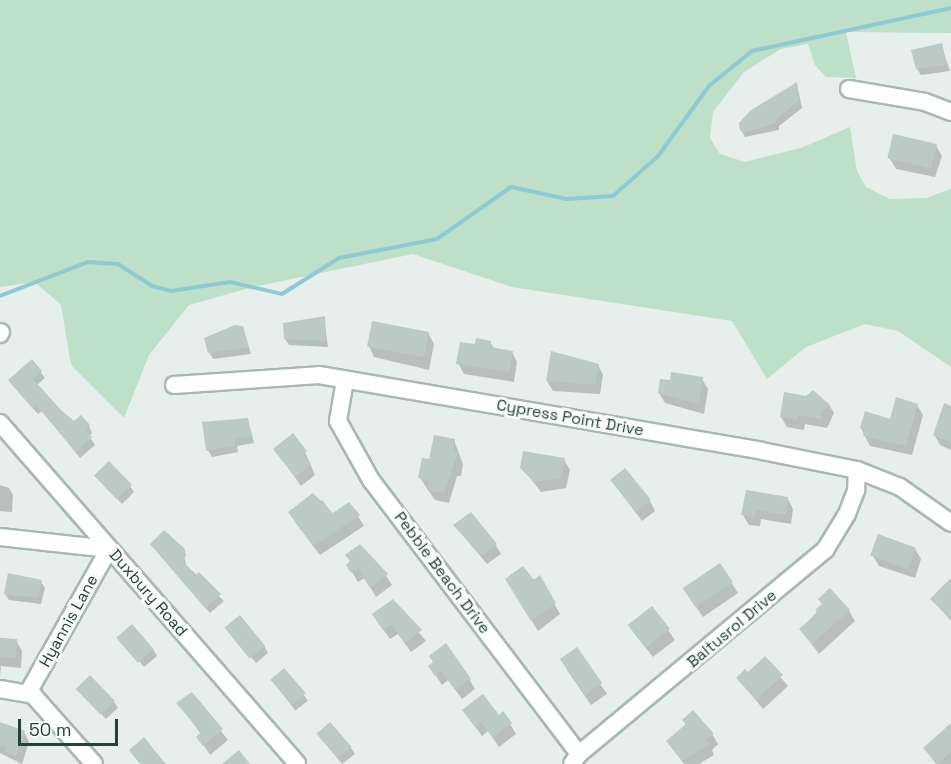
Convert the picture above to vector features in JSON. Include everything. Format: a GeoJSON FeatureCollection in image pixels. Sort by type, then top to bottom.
{"type":"FeatureCollection","features":[{"type":"Feature","properties":{"kind":"street"},"geometry":{"type":"LineString","coordinates":[[849,89],[925,102],[951,112]]}},
{"type":"Feature","properties":{"kind":"street","name":"Cypress Point Drive"},"geometry":{"type":"LineString","coordinates":[[174,384],[277,375],[320,375],[857,470],[900,487],[951,524]]}},
{"type":"Feature","properties":{"kind":"street","name":"Pebble Beach Drive"},"geometry":{"type":"LineString","coordinates":[[345,380],[338,421],[347,441],[371,480],[576,759]]}},
{"type":"Feature","properties":{"kind":"street","name":"Duxbury Road"},"geometry":{"type":"LineString","coordinates":[[0,423],[297,764]]}},
{"type":"Feature","properties":{"kind":"street","name":"Baltusrol Drive"},"geometry":{"type":"LineString","coordinates":[[576,759],[825,550],[847,514],[856,490],[857,470]]}},
{"type":"Feature","properties":{"kind":"street"},"geometry":{"type":"LineString","coordinates":[[0,537],[109,549]]}},
{"type":"Feature","properties":{"kind":"street","name":"Hyannis Lane"},"geometry":{"type":"LineString","coordinates":[[28,693],[109,549]]}},
{"type":"Feature","properties":{"kind":"street"},"geometry":{"type":"LineString","coordinates":[[0,689],[28,693],[94,764]]}},
{"type":"Feature","properties":{"kind":"green space"},"geometry":{"type":"Polygon","coordinates":[[[0,0],[951,0],[951,33],[846,32],[856,78],[826,77],[815,65],[808,44],[781,49],[744,72],[713,112],[710,138],[720,154],[745,162],[801,148],[850,127],[857,171],[866,187],[890,199],[926,198],[951,189],[951,367],[898,331],[865,324],[806,347],[767,379],[732,321],[512,287],[413,254],[253,287],[189,305],[149,355],[124,418],[71,365],[61,305],[35,282],[0,287],[0,0]]]}},
{"type":"Feature","properties":{"kind":"building"},"geometry":{"type":"Polygon","coordinates":[[[942,43],[947,65],[916,69],[911,50],[942,43]]]}},
{"type":"Feature","properties":{"kind":"building"},"geometry":{"type":"Polygon","coordinates":[[[797,82],[799,101],[776,119],[776,123],[744,133],[740,130],[739,123],[750,111],[797,82]]]}},
{"type":"Feature","properties":{"kind":"building"},"geometry":{"type":"Polygon","coordinates":[[[893,134],[937,144],[931,168],[887,158],[893,134]]]}},
{"type":"Feature","properties":{"kind":"building"},"geometry":{"type":"Polygon","coordinates":[[[325,316],[326,341],[284,339],[283,323],[325,316]]]}},
{"type":"Feature","properties":{"kind":"building"},"geometry":{"type":"Polygon","coordinates":[[[372,321],[429,332],[424,358],[367,347],[372,321]]]}},
{"type":"Feature","properties":{"kind":"building"},"geometry":{"type":"Polygon","coordinates":[[[235,325],[243,326],[248,347],[208,353],[204,338],[235,325]]]}},
{"type":"Feature","properties":{"kind":"building"},"geometry":{"type":"Polygon","coordinates":[[[476,338],[491,341],[490,347],[513,351],[509,372],[456,364],[460,342],[475,344],[476,338]]]}},
{"type":"Feature","properties":{"kind":"building"},"geometry":{"type":"Polygon","coordinates":[[[551,351],[599,364],[595,385],[546,381],[551,351]]]}},
{"type":"Feature","properties":{"kind":"building"},"geometry":{"type":"Polygon","coordinates":[[[32,359],[42,371],[33,379],[74,421],[81,415],[90,425],[86,430],[92,437],[76,452],[37,406],[33,409],[8,380],[32,359]]]}},
{"type":"Feature","properties":{"kind":"building"},"geometry":{"type":"Polygon","coordinates":[[[671,372],[703,377],[699,404],[658,393],[660,379],[670,380],[671,372]]]}},
{"type":"Feature","properties":{"kind":"building"},"geometry":{"type":"Polygon","coordinates":[[[813,390],[830,405],[822,411],[821,419],[799,415],[798,420],[780,417],[784,392],[806,396],[813,390]]]}},
{"type":"Feature","properties":{"kind":"building"},"geometry":{"type":"Polygon","coordinates":[[[896,397],[918,404],[906,446],[863,436],[865,429],[860,428],[865,411],[890,419],[896,397]]]}},
{"type":"Feature","properties":{"kind":"building"},"geometry":{"type":"Polygon","coordinates":[[[944,403],[951,406],[951,443],[933,435],[944,403]]]}},
{"type":"Feature","properties":{"kind":"building"},"geometry":{"type":"Polygon","coordinates":[[[248,418],[251,437],[235,439],[235,446],[206,451],[202,422],[248,418]]]}},
{"type":"Feature","properties":{"kind":"building"},"geometry":{"type":"Polygon","coordinates":[[[293,433],[307,451],[303,454],[311,465],[295,477],[273,449],[293,433]]]}},
{"type":"Feature","properties":{"kind":"building"},"geometry":{"type":"Polygon","coordinates":[[[434,435],[455,439],[453,451],[458,452],[444,493],[427,490],[429,480],[418,478],[422,458],[429,459],[434,435]]]}},
{"type":"Feature","properties":{"kind":"building"},"geometry":{"type":"Polygon","coordinates":[[[523,451],[565,458],[561,478],[534,482],[520,468],[523,451]]]}},
{"type":"Feature","properties":{"kind":"building"},"geometry":{"type":"Polygon","coordinates":[[[109,461],[132,485],[117,499],[94,476],[109,461]]]}},
{"type":"Feature","properties":{"kind":"building"},"geometry":{"type":"Polygon","coordinates":[[[625,468],[651,500],[636,512],[610,480],[625,468]]]}},
{"type":"Feature","properties":{"kind":"building"},"geometry":{"type":"Polygon","coordinates":[[[746,490],[788,497],[786,515],[756,510],[755,517],[741,515],[746,490]]]}},
{"type":"Feature","properties":{"kind":"building"},"geometry":{"type":"Polygon","coordinates":[[[313,493],[333,513],[349,502],[360,515],[313,546],[288,512],[313,493]]]}},
{"type":"Feature","properties":{"kind":"building"},"geometry":{"type":"Polygon","coordinates":[[[471,512],[497,544],[481,555],[453,525],[471,512]]]}},
{"type":"Feature","properties":{"kind":"building"},"geometry":{"type":"Polygon","coordinates":[[[164,530],[185,549],[186,556],[182,560],[195,576],[199,572],[221,594],[205,608],[150,544],[164,530]]]}},
{"type":"Feature","properties":{"kind":"building"},"geometry":{"type":"Polygon","coordinates":[[[878,534],[916,548],[908,569],[870,556],[878,534]]]}},
{"type":"Feature","properties":{"kind":"building"},"geometry":{"type":"Polygon","coordinates":[[[360,544],[388,574],[370,588],[358,569],[351,573],[346,565],[350,561],[345,555],[360,544]]]}},
{"type":"Feature","properties":{"kind":"building"},"geometry":{"type":"Polygon","coordinates":[[[720,563],[733,582],[696,607],[683,588],[720,563]]]}},
{"type":"Feature","properties":{"kind":"building"},"geometry":{"type":"Polygon","coordinates":[[[523,566],[534,580],[540,575],[556,603],[531,621],[505,579],[523,566]]]}},
{"type":"Feature","properties":{"kind":"building"},"geometry":{"type":"Polygon","coordinates":[[[8,573],[42,580],[38,598],[4,594],[8,573]]]}},
{"type":"Feature","properties":{"kind":"building"},"geometry":{"type":"Polygon","coordinates":[[[951,578],[951,619],[930,599],[951,578]]]}},
{"type":"Feature","properties":{"kind":"building"},"geometry":{"type":"Polygon","coordinates":[[[830,588],[850,610],[812,644],[799,629],[817,613],[815,610],[822,604],[818,599],[830,588]]]}},
{"type":"Feature","properties":{"kind":"building"},"geometry":{"type":"Polygon","coordinates":[[[393,599],[422,630],[405,643],[391,625],[383,630],[372,614],[393,599]]]}},
{"type":"Feature","properties":{"kind":"building"},"geometry":{"type":"Polygon","coordinates":[[[652,606],[670,629],[645,648],[628,625],[652,606]]]}},
{"type":"Feature","properties":{"kind":"building"},"geometry":{"type":"Polygon","coordinates":[[[240,615],[265,646],[250,659],[224,628],[240,615]]]}},
{"type":"Feature","properties":{"kind":"building"},"geometry":{"type":"Polygon","coordinates":[[[132,624],[154,649],[138,663],[116,638],[132,624]]]}},
{"type":"Feature","properties":{"kind":"building"},"geometry":{"type":"Polygon","coordinates":[[[0,638],[17,639],[16,658],[0,657],[0,638]]]}},
{"type":"Feature","properties":{"kind":"building"},"geometry":{"type":"Polygon","coordinates":[[[446,643],[471,679],[455,690],[441,671],[435,676],[428,666],[433,662],[429,656],[446,643]]]}},
{"type":"Feature","properties":{"kind":"building"},"geometry":{"type":"Polygon","coordinates":[[[577,647],[602,683],[585,695],[560,659],[577,647]]]}},
{"type":"Feature","properties":{"kind":"building"},"geometry":{"type":"Polygon","coordinates":[[[765,656],[783,675],[756,700],[736,678],[745,669],[748,672],[765,656]]]}},
{"type":"Feature","properties":{"kind":"building"},"geometry":{"type":"Polygon","coordinates":[[[284,668],[306,693],[292,705],[270,680],[284,668]]]}},
{"type":"Feature","properties":{"kind":"building"},"geometry":{"type":"Polygon","coordinates":[[[90,675],[115,701],[101,715],[76,689],[90,675]]]}},
{"type":"Feature","properties":{"kind":"building"},"geometry":{"type":"Polygon","coordinates":[[[192,692],[223,729],[203,746],[196,737],[201,732],[176,703],[192,692]]]}},
{"type":"Feature","properties":{"kind":"building"},"geometry":{"type":"Polygon","coordinates":[[[483,694],[499,715],[503,711],[512,723],[493,738],[481,722],[475,727],[462,710],[483,694]]]}},
{"type":"Feature","properties":{"kind":"building"},"geometry":{"type":"Polygon","coordinates":[[[693,710],[714,734],[706,740],[710,744],[682,761],[666,741],[686,724],[682,720],[693,710]]]}},
{"type":"Feature","properties":{"kind":"building"},"geometry":{"type":"Polygon","coordinates":[[[0,722],[25,731],[16,756],[4,752],[6,747],[0,745],[0,722]]]}},
{"type":"Feature","properties":{"kind":"building"},"geometry":{"type":"Polygon","coordinates":[[[330,722],[352,747],[338,759],[316,734],[330,722]]]}},
{"type":"Feature","properties":{"kind":"building"},"geometry":{"type":"Polygon","coordinates":[[[951,723],[951,752],[938,764],[923,748],[951,723]]]}},
{"type":"Feature","properties":{"kind":"building"},"geometry":{"type":"Polygon","coordinates":[[[144,737],[166,764],[140,764],[129,750],[144,737]]]}},
{"type":"Feature","properties":{"kind":"building"},"geometry":{"type":"Polygon","coordinates":[[[239,750],[250,764],[222,764],[239,750]]]}},
{"type":"Feature","properties":{"kind":"waterway"},"geometry":{"type":"LineString","coordinates":[[0,296],[88,262],[118,264],[152,286],[171,291],[230,282],[282,294],[339,258],[437,239],[511,187],[567,199],[613,196],[658,156],[709,86],[752,51],[951,8]]}}]}
